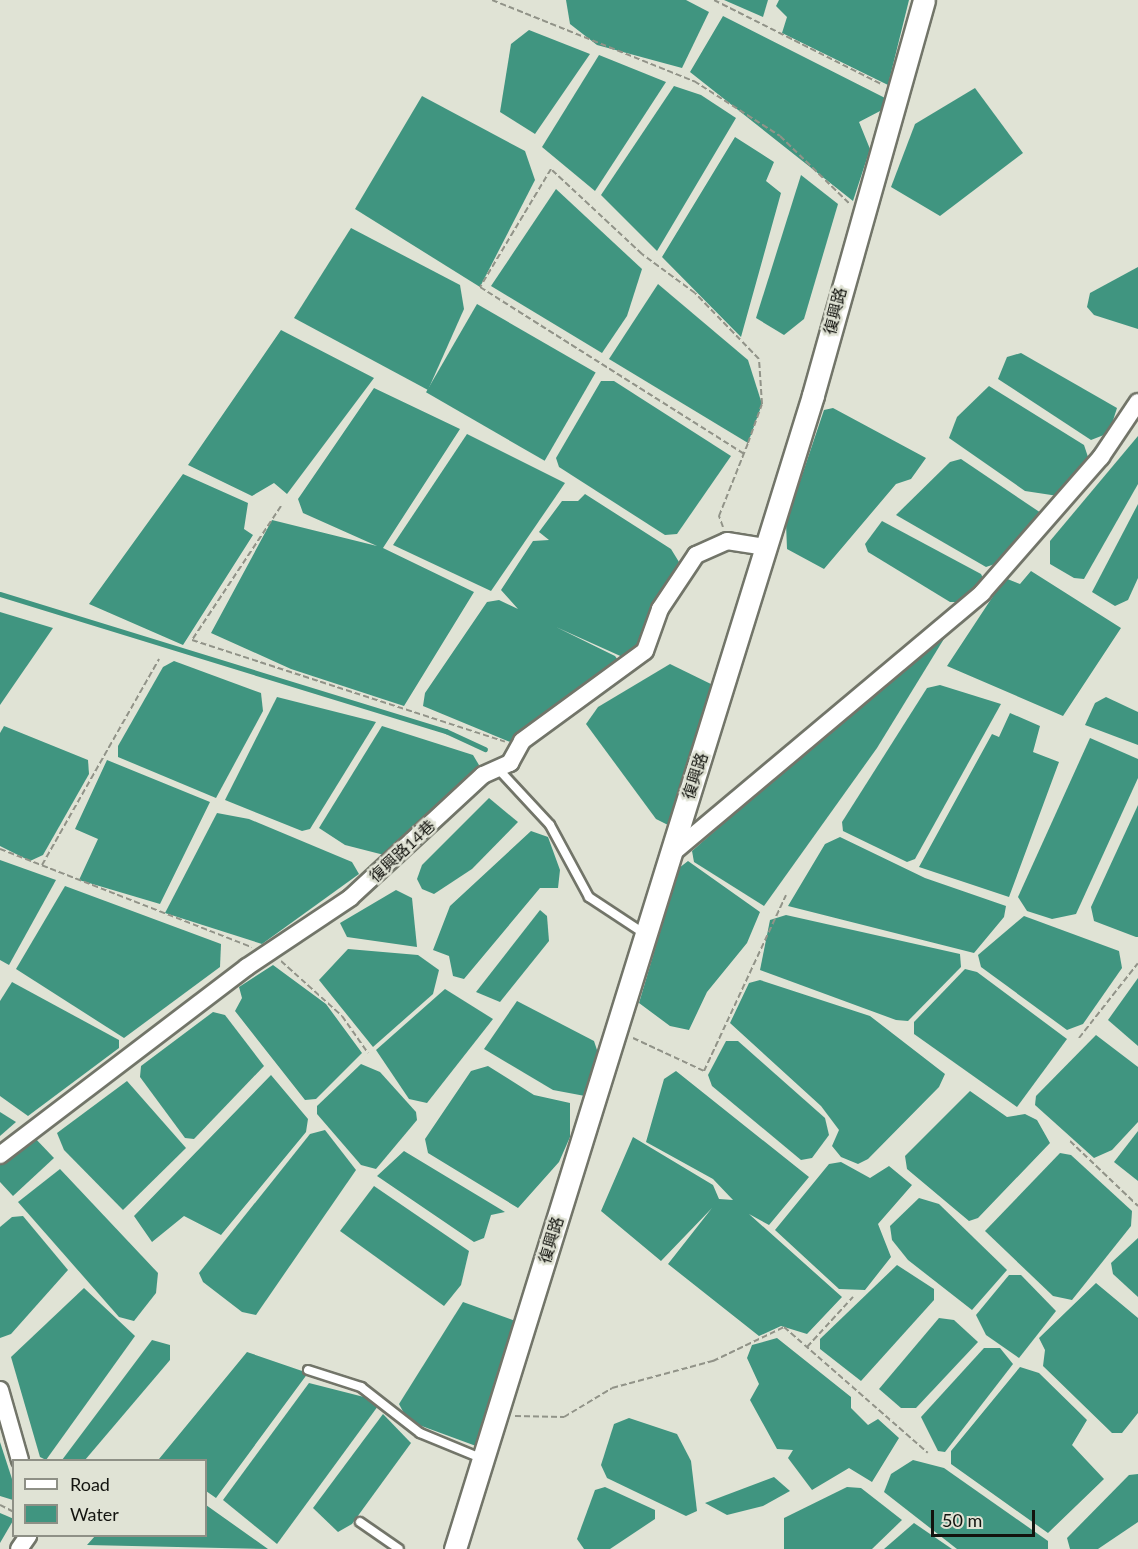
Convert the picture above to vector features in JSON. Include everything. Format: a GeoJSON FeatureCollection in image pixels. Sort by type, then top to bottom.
{"type":"FeatureCollection","features":[{"type":"Feature","properties":{"kind":"street","name":"復興路"},"geometry":{"type":"LineString","coordinates":[[455,1549],[813,394],[860,213],[924,0]]}},
{"type":"Feature","properties":{"kind":"street"},"geometry":{"type":"LineString","coordinates":[[669,856],[982,593],[1086,475],[1138,402]]}},
{"type":"Feature","properties":{"kind":"street"},"geometry":{"type":"LineString","coordinates":[[501,772],[516,747],[645,651],[682,573],[711,544],[727,541],[765,547]]}},
{"type":"Feature","properties":{"kind":"street","name":"復興路14巷"},"geometry":{"type":"LineString","coordinates":[[0,1155],[268,953],[350,898],[483,774],[501,772]]}},
{"type":"Feature","properties":{"kind":"street"},"geometry":{"type":"LineString","coordinates":[[0,1390],[19,1459]]}},
{"type":"Feature","properties":{"kind":"lane"},"geometry":{"type":"LineString","coordinates":[[501,772],[550,825],[589,897],[645,934]]}},
{"type":"Feature","properties":{"kind":"lane"},"geometry":{"type":"LineString","coordinates":[[308,1370],[361,1387],[420,1433],[484,1459]]}},
{"type":"Feature","properties":{"kind":"lane"},"geometry":{"type":"LineString","coordinates":[[360,1522],[399,1549]]}},
{"type":"Feature","properties":{"kind":"path"},"geometry":{"type":"LineString","coordinates":[[492,0],[694,81],[780,136],[860,213]]}},
{"type":"Feature","properties":{"kind":"path"},"geometry":{"type":"LineString","coordinates":[[714,0],[896,92]]}},
{"type":"Feature","properties":{"kind":"path"},"geometry":{"type":"LineString","coordinates":[[727,541],[720,516],[744,454],[762,405],[759,359],[752,347],[551,169],[480,287],[744,454]]}},
{"type":"Feature","properties":{"kind":"path"},"geometry":{"type":"LineString","coordinates":[[281,506],[192,640],[516,747]]}},
{"type":"Feature","properties":{"kind":"path"},"geometry":{"type":"LineString","coordinates":[[42,865],[159,659]]}},
{"type":"Feature","properties":{"kind":"path"},"geometry":{"type":"LineString","coordinates":[[0,849],[268,953],[302,974],[368,1053]]}},
{"type":"Feature","properties":{"kind":"path"},"geometry":{"type":"LineString","coordinates":[[617,1030],[704,1071],[786,895]]}},
{"type":"Feature","properties":{"kind":"path"},"geometry":{"type":"LineString","coordinates":[[1079,1038],[1138,963]]}},
{"type":"Feature","properties":{"kind":"path"},"geometry":{"type":"LineString","coordinates":[[1070,1141],[1138,1206]]}},
{"type":"Feature","properties":{"kind":"path"},"geometry":{"type":"LineString","coordinates":[[807,1347],[853,1297]]}},
{"type":"Feature","properties":{"kind":"path"},"geometry":{"type":"LineString","coordinates":[[497,1415],[564,1417],[612,1388],[713,1361],[784,1327],[928,1453]]}},
{"type":"Feature","properties":{"kind":"water"},"geometry":{"type":"Polygon","coordinates":[[[566,0],[686,0],[709,12],[682,68],[597,45],[570,24],[566,0]]]}},
{"type":"Feature","properties":{"kind":"water"},"geometry":{"type":"Polygon","coordinates":[[[724,0],[768,0],[763,17],[724,0]]]}},
{"type":"Feature","properties":{"kind":"water"},"geometry":{"type":"Polygon","coordinates":[[[779,0],[909,0],[888,85],[782,33],[787,17],[776,6],[779,0]]]}},
{"type":"Feature","properties":{"kind":"water"},"geometry":{"type":"Polygon","coordinates":[[[723,16],[889,100],[882,110],[859,122],[870,149],[853,201],[690,72],[723,16]]]}},
{"type":"Feature","properties":{"kind":"water"},"geometry":{"type":"Polygon","coordinates":[[[529,30],[590,54],[535,134],[500,112],[511,44],[529,30]]]}},
{"type":"Feature","properties":{"kind":"water"},"geometry":{"type":"Polygon","coordinates":[[[599,55],[666,82],[595,191],[542,147],[599,55]]]}},
{"type":"Feature","properties":{"kind":"water"},"geometry":{"type":"Polygon","coordinates":[[[674,86],[701,95],[736,118],[657,251],[601,195],[674,86]]]}},
{"type":"Feature","properties":{"kind":"water"},"geometry":{"type":"Polygon","coordinates":[[[975,88],[1023,153],[940,216],[891,187],[915,124],[975,88]]]}},
{"type":"Feature","properties":{"kind":"water"},"geometry":{"type":"Polygon","coordinates":[[[422,96],[525,151],[535,180],[480,287],[355,209],[422,96]]]}},
{"type":"Feature","properties":{"kind":"water"},"geometry":{"type":"Polygon","coordinates":[[[735,137],[774,162],[766,181],[781,193],[741,337],[662,257],[735,137]]]}},
{"type":"Feature","properties":{"kind":"water"},"geometry":{"type":"Polygon","coordinates":[[[801,175],[838,204],[804,319],[784,335],[756,318],[801,175]]]}},
{"type":"Feature","properties":{"kind":"water"},"geometry":{"type":"Polygon","coordinates":[[[556,189],[642,269],[627,316],[602,353],[491,286],[556,189]]]}},
{"type":"Feature","properties":{"kind":"water"},"geometry":{"type":"Polygon","coordinates":[[[351,228],[460,285],[464,309],[428,390],[294,318],[351,228]]]}},
{"type":"Feature","properties":{"kind":"water"},"geometry":{"type":"Polygon","coordinates":[[[1138,267],[1138,329],[1094,315],[1087,307],[1090,293],[1138,267]]]}},
{"type":"Feature","properties":{"kind":"water"},"geometry":{"type":"Polygon","coordinates":[[[658,284],[748,360],[762,404],[748,443],[609,359],[658,284]]]}},
{"type":"Feature","properties":{"kind":"water"},"geometry":{"type":"Polygon","coordinates":[[[477,304],[596,372],[545,461],[426,392],[477,304]]]}},
{"type":"Feature","properties":{"kind":"water"},"geometry":{"type":"Polygon","coordinates":[[[281,330],[374,378],[287,494],[274,483],[252,496],[188,465],[281,330]]]}},
{"type":"Feature","properties":{"kind":"water"},"geometry":{"type":"Polygon","coordinates":[[[1021,353],[1117,408],[1109,433],[1091,440],[998,379],[1007,357],[1021,353]]]}},
{"type":"Feature","properties":{"kind":"water"},"geometry":{"type":"Polygon","coordinates":[[[601,381],[614,381],[731,456],[677,534],[665,535],[559,467],[556,458],[601,381]]]}},
{"type":"Feature","properties":{"kind":"water"},"geometry":{"type":"Polygon","coordinates":[[[989,386],[1084,445],[1089,460],[1058,496],[1025,491],[949,438],[957,417],[989,386]]]}},
{"type":"Feature","properties":{"kind":"water"},"geometry":{"type":"Polygon","coordinates":[[[374,388],[460,429],[383,548],[474,592],[404,706],[291,669],[211,633],[272,520],[377,546],[303,513],[298,499],[374,388]]]}},
{"type":"Feature","properties":{"kind":"water"},"geometry":{"type":"Polygon","coordinates":[[[833,408],[926,458],[911,479],[896,484],[824,569],[787,549],[786,523],[824,410],[833,408]]]}},
{"type":"Feature","properties":{"kind":"water"},"geometry":{"type":"Polygon","coordinates":[[[467,434],[565,483],[491,591],[393,545],[467,434]]]}},
{"type":"Feature","properties":{"kind":"water"},"geometry":{"type":"Polygon","coordinates":[[[1138,436],[1138,484],[1084,579],[1074,578],[1050,564],[1050,541],[1138,436]]]}},
{"type":"Feature","properties":{"kind":"water"},"geometry":{"type":"Polygon","coordinates":[[[961,459],[1041,513],[1001,562],[986,567],[896,515],[950,462],[961,459]]]}},
{"type":"Feature","properties":{"kind":"water"},"geometry":{"type":"Polygon","coordinates":[[[183,474],[248,503],[244,529],[253,535],[183,645],[89,604],[183,474]]]}},
{"type":"Feature","properties":{"kind":"water"},"geometry":{"type":"Polygon","coordinates":[[[585,494],[671,549],[679,562],[642,647],[627,659],[556,627],[615,656],[621,664],[515,744],[423,706],[425,693],[487,602],[499,600],[518,609],[501,590],[533,541],[549,540],[539,532],[562,501],[578,501],[585,494]]]}},
{"type":"Feature","properties":{"kind":"water"},"geometry":{"type":"Polygon","coordinates":[[[1138,504],[1138,578],[1128,600],[1115,606],[1092,592],[1138,504]]]}},
{"type":"Feature","properties":{"kind":"water"},"geometry":{"type":"Polygon","coordinates":[[[882,521],[981,574],[984,580],[961,602],[950,602],[868,552],[865,544],[882,521]]]}},
{"type":"Feature","properties":{"kind":"water"},"geometry":{"type":"Polygon","coordinates":[[[1031,571],[1121,628],[1063,716],[947,666],[1005,578],[1020,584],[1031,571]]]}},
{"type":"Feature","properties":{"kind":"water"},"geometry":{"type":"Polygon","coordinates":[[[0,612],[53,628],[0,705],[0,612]]]}},
{"type":"Feature","properties":{"kind":"water"},"geometry":{"type":"Polygon","coordinates":[[[958,616],[877,748],[764,906],[694,862],[692,851],[958,616]]]}},
{"type":"Feature","properties":{"kind":"water"},"geometry":{"type":"Polygon","coordinates":[[[174,661],[261,693],[263,711],[216,798],[118,757],[118,746],[163,667],[174,661]]]}},
{"type":"Feature","properties":{"kind":"water"},"geometry":{"type":"Polygon","coordinates":[[[670,664],[715,686],[668,825],[656,819],[586,724],[598,707],[670,664]]]}},
{"type":"Feature","properties":{"kind":"water"},"geometry":{"type":"Polygon","coordinates":[[[940,685],[1001,704],[915,859],[907,862],[843,831],[842,822],[927,688],[940,685]]]}},
{"type":"Feature","properties":{"kind":"water"},"geometry":{"type":"Polygon","coordinates":[[[277,697],[376,722],[310,829],[302,831],[225,800],[277,697]]]}},
{"type":"Feature","properties":{"kind":"water"},"geometry":{"type":"Polygon","coordinates":[[[1106,697],[1138,712],[1138,745],[1085,725],[1095,703],[1106,697]]]}},
{"type":"Feature","properties":{"kind":"water"},"geometry":{"type":"Polygon","coordinates":[[[1010,713],[1040,726],[1033,752],[1059,762],[1009,897],[919,867],[992,734],[999,737],[1010,713]]]}},
{"type":"Feature","properties":{"kind":"water"},"geometry":{"type":"Polygon","coordinates":[[[4,726],[88,760],[89,774],[43,855],[30,861],[0,846],[0,733],[4,726]]]}},
{"type":"Feature","properties":{"kind":"water"},"geometry":{"type":"Polygon","coordinates":[[[382,726],[473,755],[479,765],[388,856],[345,845],[319,828],[382,726]]]}},
{"type":"Feature","properties":{"kind":"water"},"geometry":{"type":"Polygon","coordinates":[[[1090,738],[1138,759],[1138,778],[1076,914],[1052,919],[1027,911],[1018,897],[1090,738]]]}},
{"type":"Feature","properties":{"kind":"water"},"geometry":{"type":"Polygon","coordinates":[[[107,760],[210,802],[160,904],[79,880],[98,839],[75,829],[107,760]]]}},
{"type":"Feature","properties":{"kind":"water"},"geometry":{"type":"Polygon","coordinates":[[[489,798],[518,822],[472,869],[434,894],[422,889],[417,879],[422,865],[489,798]]]}},
{"type":"Feature","properties":{"kind":"water"},"geometry":{"type":"Polygon","coordinates":[[[1138,805],[1138,937],[1136,937],[1094,921],[1091,907],[1138,805]]]}},
{"type":"Feature","properties":{"kind":"water"},"geometry":{"type":"Polygon","coordinates":[[[217,813],[249,819],[352,862],[359,874],[262,944],[165,913],[217,813]]]}},
{"type":"Feature","properties":{"kind":"water"},"geometry":{"type":"Polygon","coordinates":[[[531,831],[548,837],[560,870],[558,888],[540,888],[464,979],[453,976],[449,956],[433,950],[450,906],[531,831]]]}},
{"type":"Feature","properties":{"kind":"water"},"geometry":{"type":"Polygon","coordinates":[[[840,837],[925,878],[1006,906],[1004,917],[974,953],[788,906],[825,844],[840,837]]]}},
{"type":"Feature","properties":{"kind":"water"},"geometry":{"type":"Polygon","coordinates":[[[0,860],[56,880],[9,965],[0,960],[0,860]]]}},
{"type":"Feature","properties":{"kind":"water"},"geometry":{"type":"Polygon","coordinates":[[[688,861],[760,912],[747,943],[707,992],[689,1030],[670,1026],[639,1003],[679,868],[688,861]]]}},
{"type":"Feature","properties":{"kind":"water"},"geometry":{"type":"Polygon","coordinates":[[[65,886],[221,944],[220,967],[124,1038],[16,969],[65,886]]]}},
{"type":"Feature","properties":{"kind":"water"},"geometry":{"type":"Polygon","coordinates":[[[396,890],[412,898],[417,947],[347,937],[340,923],[396,890]]]}},
{"type":"Feature","properties":{"kind":"water"},"geometry":{"type":"Polygon","coordinates":[[[540,910],[547,916],[549,941],[500,1002],[476,992],[540,910]]]}},
{"type":"Feature","properties":{"kind":"water"},"geometry":{"type":"Polygon","coordinates":[[[786,915],[960,954],[961,967],[908,1021],[896,1020],[760,970],[770,920],[786,915]]]}},
{"type":"Feature","properties":{"kind":"water"},"geometry":{"type":"Polygon","coordinates":[[[1024,916],[1119,951],[1122,968],[1083,1024],[1067,1030],[981,967],[978,955],[1024,916]]]}},
{"type":"Feature","properties":{"kind":"water"},"geometry":{"type":"Polygon","coordinates":[[[348,949],[418,955],[439,970],[433,994],[373,1047],[319,980],[348,949]]]}},
{"type":"Feature","properties":{"kind":"water"},"geometry":{"type":"Polygon","coordinates":[[[273,965],[326,1004],[362,1053],[316,1099],[305,1100],[235,1011],[242,998],[239,987],[273,965]]]}},
{"type":"Feature","properties":{"kind":"water"},"geometry":{"type":"Polygon","coordinates":[[[965,969],[977,972],[1067,1039],[1017,1107],[914,1034],[914,1022],[965,969]]]}},
{"type":"Feature","properties":{"kind":"water"},"geometry":{"type":"Polygon","coordinates":[[[1138,978],[1138,1046],[1108,1020],[1138,978]]]}},
{"type":"Feature","properties":{"kind":"water"},"geometry":{"type":"Polygon","coordinates":[[[760,980],[870,1016],[945,1074],[939,1087],[868,1159],[858,1164],[841,1157],[832,1146],[839,1130],[821,1106],[730,1023],[749,983],[760,980]]]}},
{"type":"Feature","properties":{"kind":"water"},"geometry":{"type":"Polygon","coordinates":[[[12,982],[119,1040],[119,1048],[28,1116],[0,1096],[0,1001],[12,982]]]}},
{"type":"Feature","properties":{"kind":"water"},"geometry":{"type":"Polygon","coordinates":[[[445,989],[493,1019],[427,1103],[409,1099],[376,1050],[445,989]]]}},
{"type":"Feature","properties":{"kind":"water"},"geometry":{"type":"Polygon","coordinates":[[[517,1001],[594,1041],[598,1053],[585,1096],[553,1090],[484,1049],[517,1001]]]}},
{"type":"Feature","properties":{"kind":"water"},"geometry":{"type":"Polygon","coordinates":[[[213,1012],[225,1015],[264,1066],[194,1139],[185,1138],[140,1077],[141,1066],[213,1012]]]}},
{"type":"Feature","properties":{"kind":"water"},"geometry":{"type":"Polygon","coordinates":[[[1096,1035],[1138,1067],[1138,1122],[1112,1150],[1094,1158],[1035,1105],[1036,1096],[1096,1035]]]}},
{"type":"Feature","properties":{"kind":"water"},"geometry":{"type":"Polygon","coordinates":[[[726,1041],[738,1041],[825,1118],[829,1135],[812,1158],[801,1160],[712,1086],[708,1075],[726,1041]]]}},
{"type":"Feature","properties":{"kind":"water"},"geometry":{"type":"Polygon","coordinates":[[[361,1064],[380,1072],[416,1112],[417,1120],[376,1169],[361,1165],[317,1114],[317,1106],[361,1064]]]}},
{"type":"Feature","properties":{"kind":"water"},"geometry":{"type":"Polygon","coordinates":[[[488,1066],[534,1095],[570,1103],[570,1137],[559,1162],[518,1208],[428,1153],[425,1139],[471,1071],[488,1066]]]}},
{"type":"Feature","properties":{"kind":"water"},"geometry":{"type":"Polygon","coordinates":[[[676,1071],[809,1177],[769,1225],[749,1214],[842,1297],[807,1334],[781,1326],[759,1336],[668,1264],[712,1208],[661,1261],[601,1211],[633,1137],[713,1185],[719,1199],[733,1200],[713,1179],[646,1142],[664,1079],[676,1071]]]}},
{"type":"Feature","properties":{"kind":"water"},"geometry":{"type":"Polygon","coordinates":[[[271,1075],[308,1119],[306,1132],[221,1235],[184,1216],[152,1242],[134,1216],[271,1075]]]}},
{"type":"Feature","properties":{"kind":"water"},"geometry":{"type":"Polygon","coordinates":[[[127,1081],[186,1148],[123,1210],[64,1150],[57,1133],[127,1081]]]}},
{"type":"Feature","properties":{"kind":"water"},"geometry":{"type":"Polygon","coordinates":[[[970,1091],[1007,1117],[1025,1114],[1037,1120],[1050,1143],[978,1218],[969,1221],[907,1169],[905,1156],[970,1091]]]}},
{"type":"Feature","properties":{"kind":"water"},"geometry":{"type":"Polygon","coordinates":[[[0,1112],[16,1122],[0,1136],[0,1112]]]}},
{"type":"Feature","properties":{"kind":"water"},"geometry":{"type":"Polygon","coordinates":[[[325,1130],[356,1170],[256,1315],[242,1312],[203,1282],[199,1273],[310,1134],[325,1130]]]}},
{"type":"Feature","properties":{"kind":"water"},"geometry":{"type":"Polygon","coordinates":[[[1138,1131],[1138,1181],[1114,1162],[1138,1131]]]}},
{"type":"Feature","properties":{"kind":"water"},"geometry":{"type":"Polygon","coordinates":[[[32,1135],[54,1158],[13,1196],[0,1182],[0,1162],[32,1135]]]}},
{"type":"Feature","properties":{"kind":"water"},"geometry":{"type":"Polygon","coordinates":[[[404,1151],[505,1212],[491,1215],[484,1238],[474,1242],[377,1176],[404,1151]]]}},
{"type":"Feature","properties":{"kind":"water"},"geometry":{"type":"Polygon","coordinates":[[[1060,1153],[1071,1155],[1132,1211],[1131,1226],[1072,1300],[1053,1296],[985,1231],[1060,1153]]]}},
{"type":"Feature","properties":{"kind":"water"},"geometry":{"type":"Polygon","coordinates":[[[841,1162],[870,1178],[889,1166],[912,1185],[878,1224],[891,1257],[865,1290],[839,1289],[775,1230],[829,1164],[841,1162]]]}},
{"type":"Feature","properties":{"kind":"water"},"geometry":{"type":"Polygon","coordinates":[[[60,1169],[158,1273],[156,1293],[134,1321],[119,1317],[18,1202],[60,1169]]]}},
{"type":"Feature","properties":{"kind":"water"},"geometry":{"type":"Polygon","coordinates":[[[374,1186],[469,1251],[461,1285],[444,1306],[340,1231],[374,1186]]]}},
{"type":"Feature","properties":{"kind":"water"},"geometry":{"type":"Polygon","coordinates":[[[919,1198],[939,1204],[1007,1270],[972,1310],[908,1260],[892,1240],[890,1226],[919,1198]]]}},
{"type":"Feature","properties":{"kind":"water"},"geometry":{"type":"Polygon","coordinates":[[[23,1216],[68,1270],[11,1334],[0,1338],[0,1227],[12,1217],[23,1216]]]}},
{"type":"Feature","properties":{"kind":"water"},"geometry":{"type":"Polygon","coordinates":[[[1138,1238],[1138,1297],[1113,1274],[1111,1263],[1138,1238]]]}},
{"type":"Feature","properties":{"kind":"water"},"geometry":{"type":"Polygon","coordinates":[[[897,1265],[934,1289],[934,1300],[861,1381],[820,1349],[820,1339],[897,1265]]]}},
{"type":"Feature","properties":{"kind":"water"},"geometry":{"type":"Polygon","coordinates":[[[1009,1275],[1021,1275],[1056,1311],[1019,1358],[986,1335],[976,1315],[1009,1275]]]}},
{"type":"Feature","properties":{"kind":"water"},"geometry":{"type":"Polygon","coordinates":[[[1096,1283],[1138,1318],[1138,1413],[1122,1433],[1112,1433],[1043,1366],[1045,1350],[1039,1338],[1096,1283]]]}},
{"type":"Feature","properties":{"kind":"water"},"geometry":{"type":"Polygon","coordinates":[[[84,1288],[135,1336],[47,1459],[40,1457],[11,1357],[84,1288]]]}},
{"type":"Feature","properties":{"kind":"water"},"geometry":{"type":"Polygon","coordinates":[[[463,1302],[518,1322],[476,1446],[408,1421],[399,1404],[463,1302]]]}},
{"type":"Feature","properties":{"kind":"water"},"geometry":{"type":"Polygon","coordinates":[[[939,1318],[954,1320],[978,1342],[916,1408],[901,1408],[879,1389],[939,1318]]]}},
{"type":"Feature","properties":{"kind":"water"},"geometry":{"type":"Polygon","coordinates":[[[777,1338],[851,1397],[851,1408],[868,1425],[878,1419],[899,1438],[872,1482],[849,1468],[812,1490],[788,1458],[793,1450],[777,1449],[750,1400],[759,1384],[747,1358],[752,1345],[777,1338]]]}},
{"type":"Feature","properties":{"kind":"water"},"geometry":{"type":"Polygon","coordinates":[[[152,1340],[170,1345],[170,1360],[86,1459],[63,1459],[152,1340]]]}},
{"type":"Feature","properties":{"kind":"water"},"geometry":{"type":"Polygon","coordinates":[[[984,1348],[1000,1348],[1013,1364],[945,1452],[938,1451],[921,1417],[984,1348]]]}},
{"type":"Feature","properties":{"kind":"water"},"geometry":{"type":"Polygon","coordinates":[[[247,1352],[308,1373],[216,1498],[207,1492],[207,1459],[159,1459],[247,1352]]]}},
{"type":"Feature","properties":{"kind":"water"},"geometry":{"type":"Polygon","coordinates":[[[1020,1367],[1039,1373],[1087,1420],[1072,1445],[1104,1479],[1048,1533],[951,1464],[951,1451],[1020,1367]]]}},
{"type":"Feature","properties":{"kind":"water"},"geometry":{"type":"Polygon","coordinates":[[[309,1383],[364,1397],[378,1406],[277,1544],[223,1500],[309,1383]]]}},
{"type":"Feature","properties":{"kind":"water"},"geometry":{"type":"Polygon","coordinates":[[[383,1414],[411,1443],[352,1524],[338,1532],[313,1508],[383,1414]]]}},
{"type":"Feature","properties":{"kind":"water"},"geometry":{"type":"Polygon","coordinates":[[[629,1418],[677,1434],[691,1461],[697,1511],[686,1516],[607,1478],[601,1465],[614,1424],[629,1418]]]}},
{"type":"Feature","properties":{"kind":"water"},"geometry":{"type":"Polygon","coordinates":[[[0,1442],[12,1479],[12,1500],[0,1496],[0,1442]]]}},
{"type":"Feature","properties":{"kind":"water"},"geometry":{"type":"Polygon","coordinates":[[[913,1460],[944,1468],[1048,1541],[1048,1549],[957,1549],[884,1492],[891,1474],[913,1460]]]}},
{"type":"Feature","properties":{"kind":"water"},"geometry":{"type":"Polygon","coordinates":[[[1138,1474],[1138,1522],[1098,1549],[1070,1549],[1067,1538],[1129,1475],[1138,1474]]]}},
{"type":"Feature","properties":{"kind":"water"},"geometry":{"type":"Polygon","coordinates":[[[774,1477],[790,1491],[763,1506],[727,1515],[705,1503],[774,1477]]]}},
{"type":"Feature","properties":{"kind":"water"},"geometry":{"type":"Polygon","coordinates":[[[605,1487],[655,1510],[655,1519],[610,1549],[584,1549],[577,1539],[595,1490],[605,1487]]]}},
{"type":"Feature","properties":{"kind":"water"},"geometry":{"type":"Polygon","coordinates":[[[847,1487],[861,1488],[902,1520],[872,1549],[784,1549],[784,1518],[847,1487]]]}},
{"type":"Feature","properties":{"kind":"water"},"geometry":{"type":"Polygon","coordinates":[[[207,1506],[268,1549],[87,1545],[94,1537],[207,1537],[207,1506]]]}},
{"type":"Feature","properties":{"kind":"water"},"geometry":{"type":"Polygon","coordinates":[[[0,1513],[12,1518],[12,1522],[0,1543],[0,1513]]]}},
{"type":"Feature","properties":{"kind":"water"},"geometry":{"type":"Polygon","coordinates":[[[914,1523],[952,1549],[884,1549],[914,1523]]]}},
{"type":"Feature","properties":{"kind":"waterway"},"geometry":{"type":"LineString","coordinates":[[0,594],[446,731],[485,749]]}}]}
